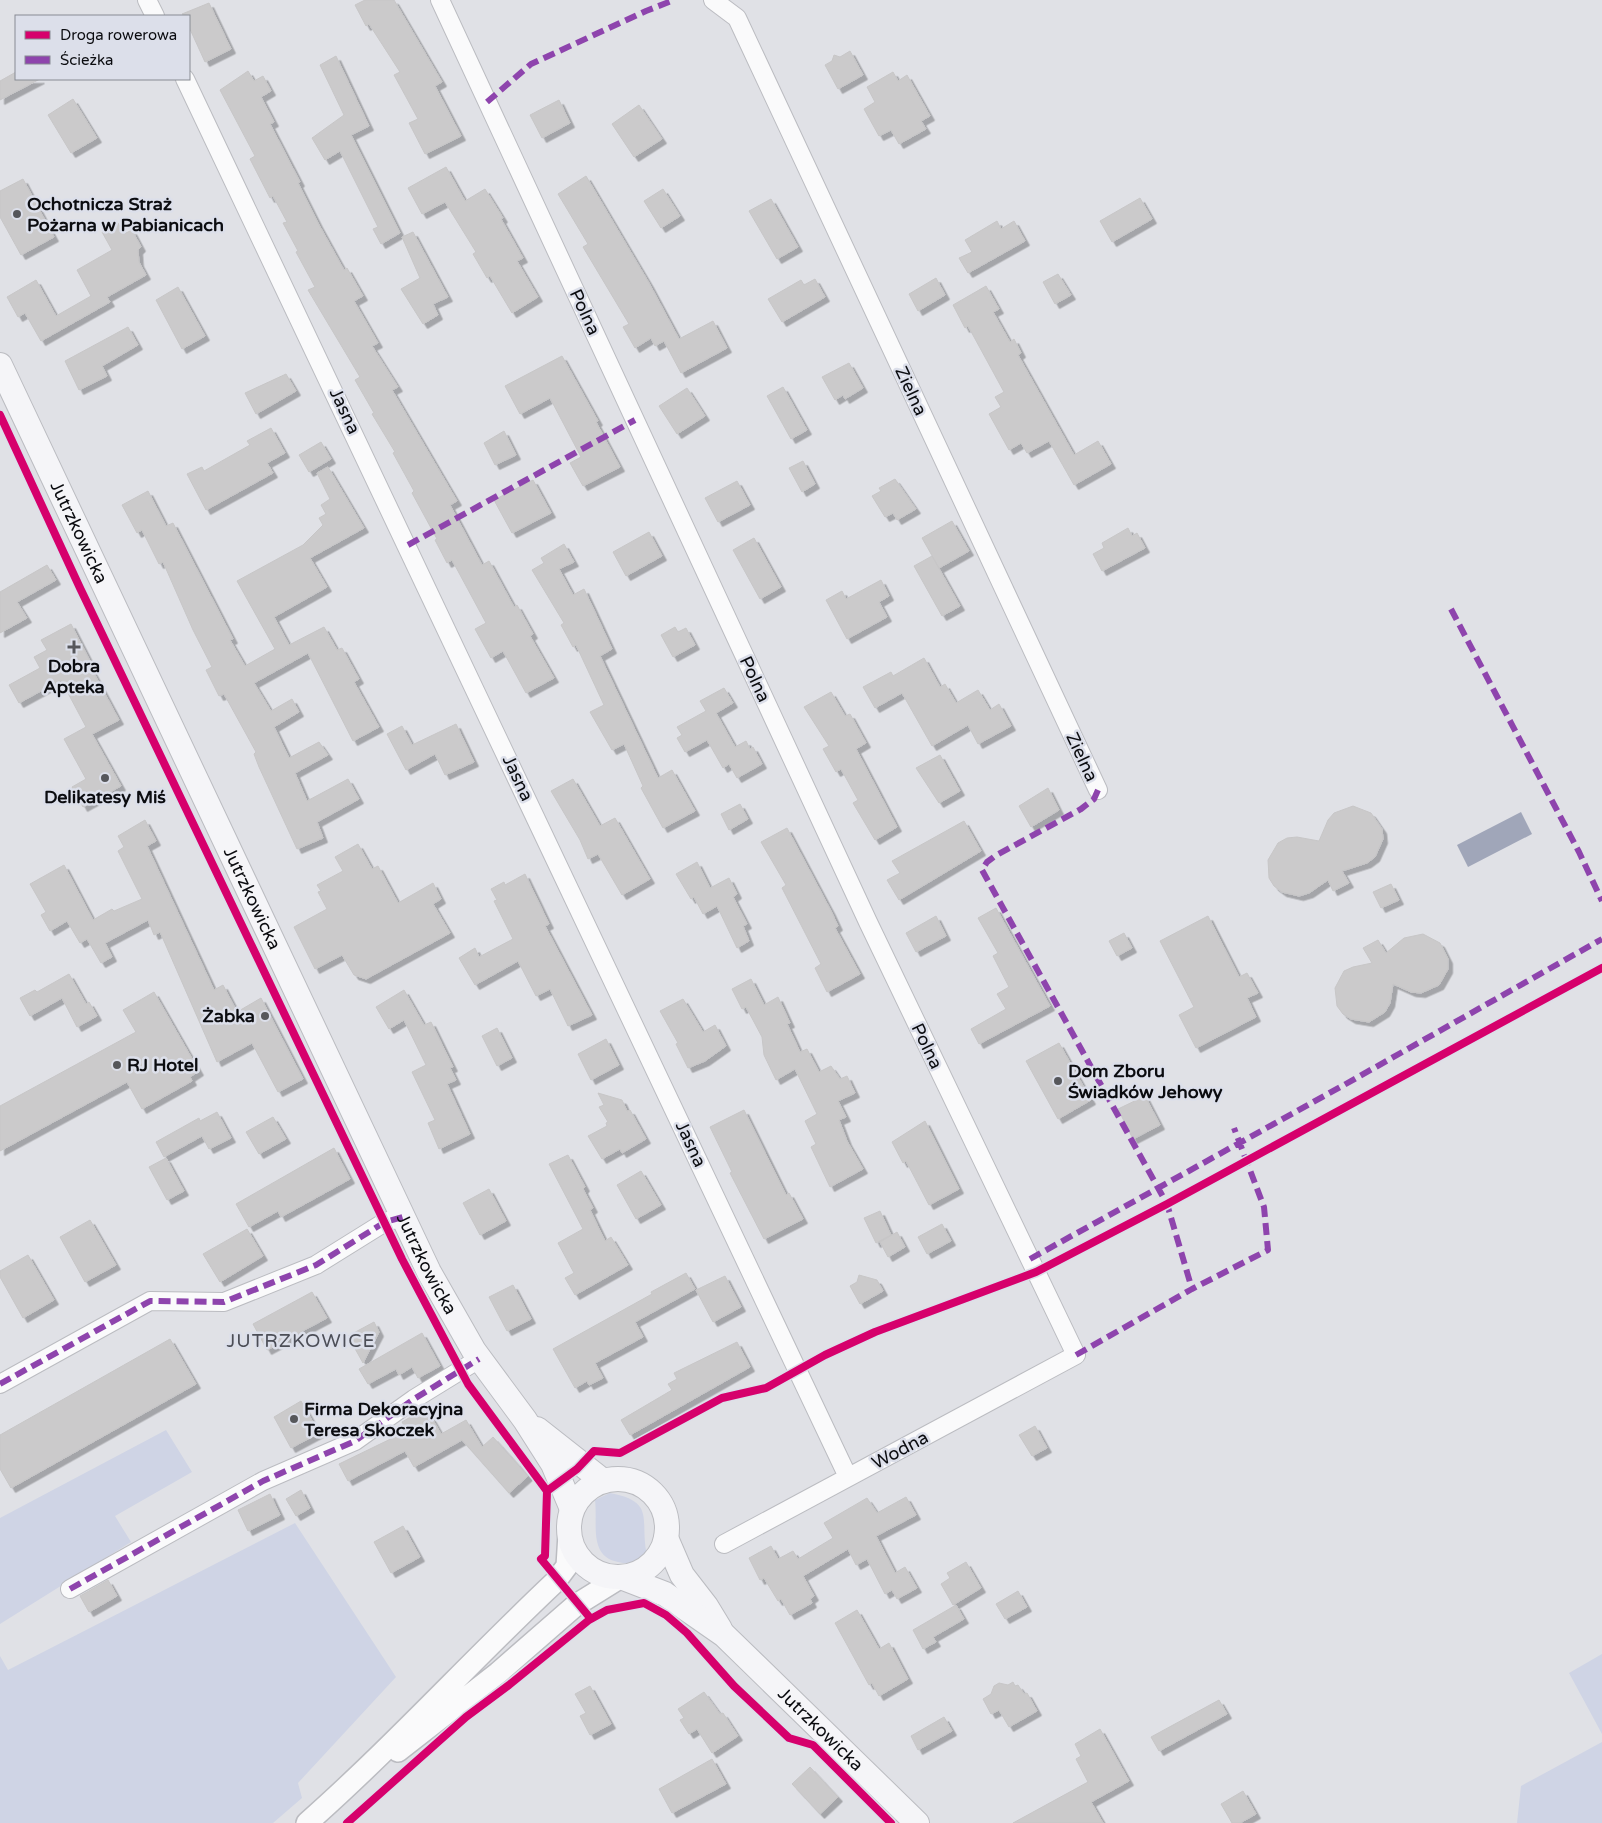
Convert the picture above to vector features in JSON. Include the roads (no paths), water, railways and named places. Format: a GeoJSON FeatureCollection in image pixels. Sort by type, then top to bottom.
{"type":"FeatureCollection","features":[{"type":"Feature","properties":{"kind":"main road","name":"Jutrzkowicka"},"geometry":{"type":"LineString","coordinates":[[0,365],[429,1272],[479,1358],[525,1420],[559,1475],[572,1509]]}},
{"type":"Feature","properties":{"kind":"main road","name":"Jutrzkowicka"},"geometry":{"type":"LineString","coordinates":[[525,1420],[603,1481]]}},
{"type":"Feature","properties":{"kind":"main road"},"geometry":{"type":"LineString","coordinates":[[629,1480],[642,1485],[653,1493],[661,1503],[666,1516],[666,1538],[660,1553],[651,1565],[637,1573],[622,1577],[607,1576],[593,1570],[581,1561],[573,1549],[569,1534],[572,1509],[590,1487],[603,1481],[629,1480]]}},
{"type":"Feature","properties":{"kind":"main road","name":"Jutrzkowicka"},"geometry":{"type":"LineString","coordinates":[[666,1538],[682,1575],[706,1606],[724,1635]]}},
{"type":"Feature","properties":{"kind":"main road","name":"Jutrzkowicka"},"geometry":{"type":"LineString","coordinates":[[622,1577],[665,1594],[724,1635],[917,1823]]}},
{"type":"Feature","properties":{"kind":"street"},"geometry":{"type":"LineString","coordinates":[[147,0],[154,15]]}},
{"type":"Feature","properties":{"kind":"street","name":"Polna"},"geometry":{"type":"LineString","coordinates":[[440,0],[868,922],[1076,1355]]}},
{"type":"Feature","properties":{"kind":"street","name":"Zielna"},"geometry":{"type":"LineString","coordinates":[[713,0],[737,18],[1098,790]]}},
{"type":"Feature","properties":{"kind":"street","name":"Jasna"},"geometry":{"type":"LineString","coordinates":[[185,80],[303,323],[848,1477]]}},
{"type":"Feature","properties":{"kind":"street"},"geometry":{"type":"LineString","coordinates":[[0,1384],[150,1301],[224,1302],[316,1265],[385,1222],[403,1217]]}},
{"type":"Feature","properties":{"kind":"street","name":"Wodna"},"geometry":{"type":"LineString","coordinates":[[724,1544],[1076,1355]]}},
{"type":"Feature","properties":{"kind":"street"},"geometry":{"type":"LineString","coordinates":[[70,1589],[263,1481],[355,1441],[414,1399],[479,1358]]}},
{"type":"Feature","properties":{"kind":"street"},"geometry":{"type":"LineString","coordinates":[[307,1823],[556,1582],[567,1566],[569,1534]]}},
{"type":"Feature","properties":{"kind":"street"},"geometry":{"type":"LineString","coordinates":[[341,1792],[498,1673],[576,1605],[622,1577]]}},
{"type":"Feature","properties":{"kind":"place","name":"Ochotnicza Straż Pożarna w Pabianicach"},"geometry":{"type":"Point","coordinates":[17,214]}},
{"type":"Feature","properties":{"kind":"place","name":"Dobra Apteka"},"geometry":{"type":"Point","coordinates":[74,647]}},
{"type":"Feature","properties":{"kind":"place","name":"Delikatesy Miś"},"geometry":{"type":"Point","coordinates":[105,778]}},
{"type":"Feature","properties":{"kind":"place","name":"Żabka"},"geometry":{"type":"Point","coordinates":[265,1016]}},
{"type":"Feature","properties":{"kind":"place","name":"RJ Hotel"},"geometry":{"type":"Point","coordinates":[117,1065]}},
{"type":"Feature","properties":{"kind":"place","name":"Dom Zboru Świadków Jehowy"},"geometry":{"type":"Point","coordinates":[1058,1081]}},
{"type":"Feature","properties":{"kind":"place","name":"Firma Dekoracyjna Teresa Skoczek"},"geometry":{"type":"Point","coordinates":[294,1419]}},
{"type":"Feature","properties":{"kind":"district","name":"JUTRZKOWICE"},"geometry":{"type":"Point","coordinates":[301,1340]}}]}
